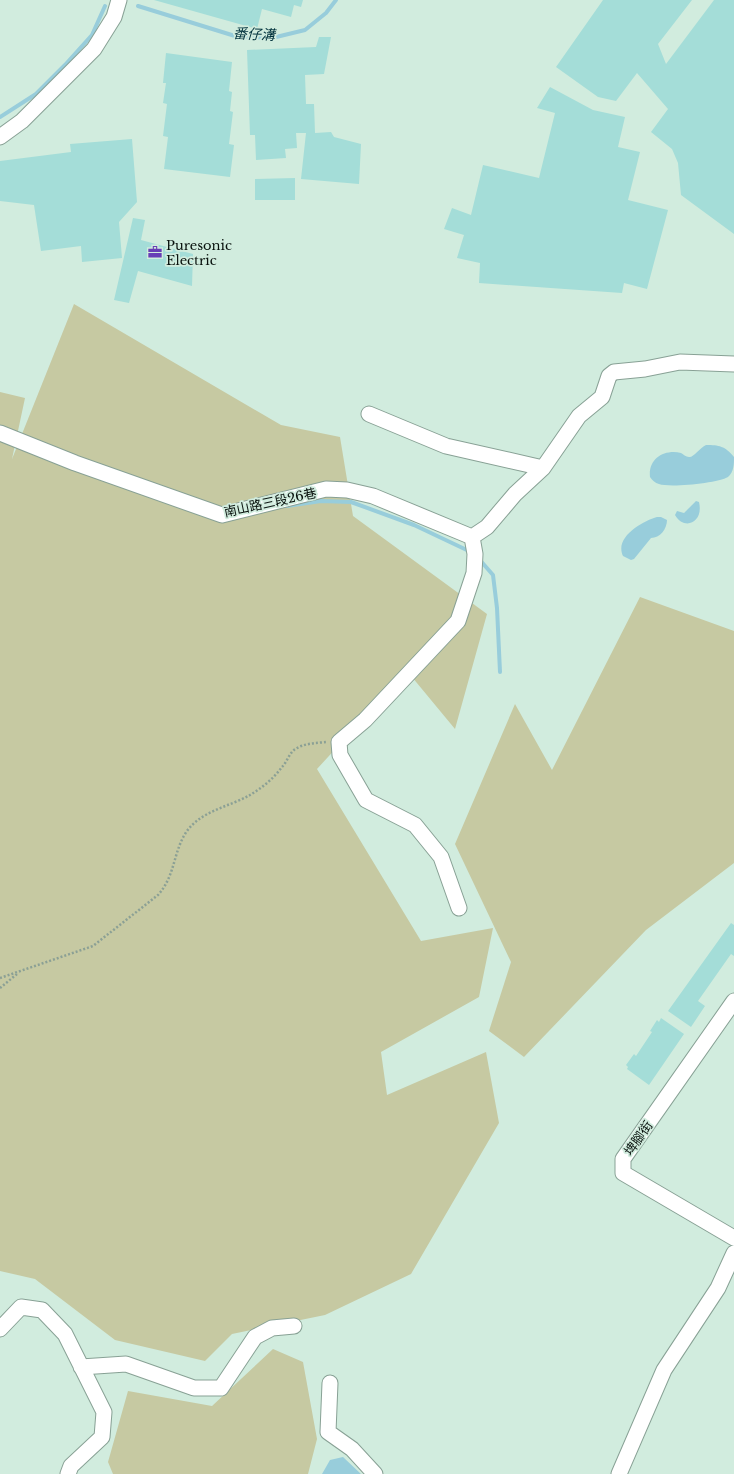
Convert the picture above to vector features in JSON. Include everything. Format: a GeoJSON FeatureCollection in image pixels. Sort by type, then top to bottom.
{"type":"FeatureCollection","features":[{"type":"Feature","properties":{"kind":"street"},"geometry":{"type":"LineString","coordinates":[[0,136],[22,121],[94,50],[114,17],[118,4]]}},
{"type":"Feature","properties":{"kind":"street"},"geometry":{"type":"LineString","coordinates":[[459,908],[441,857],[415,825],[366,800],[340,755],[339,742],[364,720],[458,621],[474,573],[475,554],[472,537],[487,527],[515,494],[543,468],[579,416],[602,397],[609,376],[614,372],[645,369],[680,362],[734,364]]}},
{"type":"Feature","properties":{"kind":"street"},"geometry":{"type":"LineString","coordinates":[[369,414],[446,446],[543,468]]}},
{"type":"Feature","properties":{"kind":"street","name":"南山路三段26巷"},"geometry":{"type":"LineString","coordinates":[[0,433],[75,463],[222,515],[334,488],[360,492],[373,496],[472,537]]}},
{"type":"Feature","properties":{"kind":"street","name":"埤腳街"},"geometry":{"type":"LineString","coordinates":[[734,1001],[624,1159],[623,1166],[623,1173],[734,1238]]}},
{"type":"Feature","properties":{"kind":"street"},"geometry":{"type":"LineString","coordinates":[[619,1474],[664,1370],[718,1288],[734,1253]]}},
{"type":"Feature","properties":{"kind":"street"},"geometry":{"type":"LineString","coordinates":[[0,1330],[21,1307],[42,1310],[65,1334],[104,1412],[102,1437],[71,1466],[68,1474]]}},
{"type":"Feature","properties":{"kind":"street"},"geometry":{"type":"LineString","coordinates":[[81,1367],[126,1364],[194,1388],[221,1388],[255,1337],[272,1328],[294,1326]]}},
{"type":"Feature","properties":{"kind":"street"},"geometry":{"type":"LineString","coordinates":[[330,1383],[328,1432],[352,1450],[375,1474]]}},
{"type":"Feature","properties":{"kind":"path"},"geometry":{"type":"LineString","coordinates":[[0,978],[19,973],[93,946],[158,894],[167,885],[185,833],[196,822],[213,811],[250,795],[267,782],[283,766],[294,750],[305,744],[339,742]]}},
{"type":"Feature","properties":{"kind":"path"},"geometry":{"type":"LineString","coordinates":[[0,988],[19,973]]}},
{"type":"Feature","properties":{"kind":"green space"},"geometry":{"type":"Polygon","coordinates":[[[74,304],[281,425],[340,437],[353,516],[487,614],[455,729],[407,671],[317,769],[421,941],[493,928],[479,997],[381,1052],[387,1095],[486,1052],[499,1123],[411,1274],[325,1315],[232,1334],[205,1361],[115,1340],[35,1279],[0,1271],[0,392],[25,398],[12,459],[74,304]]]}},
{"type":"Feature","properties":{"kind":"green space"},"geometry":{"type":"Polygon","coordinates":[[[640,597],[734,631],[734,863],[646,930],[524,1057],[489,1031],[511,962],[455,844],[515,704],[552,770],[640,597]]]}},
{"type":"Feature","properties":{"kind":"green space"},"geometry":{"type":"Polygon","coordinates":[[[273,1349],[303,1362],[317,1439],[308,1474],[113,1474],[108,1462],[128,1391],[212,1406],[273,1349]]]}},
{"type":"Feature","properties":{"kind":"water"},"geometry":{"type":"Polygon","coordinates":[[[706,445],[722,447],[728,450],[734,457],[733,470],[728,477],[705,483],[665,485],[658,484],[650,477],[650,471],[654,460],[663,454],[675,452],[691,457],[706,445]]]}},
{"type":"Feature","properties":{"kind":"water"},"geometry":{"type":"Polygon","coordinates":[[[696,501],[699,502],[699,515],[696,520],[692,522],[683,523],[675,515],[677,511],[684,513],[696,501]]]}},
{"type":"Feature","properties":{"kind":"water"},"geometry":{"type":"Polygon","coordinates":[[[657,517],[667,520],[666,527],[660,535],[651,538],[634,559],[631,560],[623,556],[621,549],[626,536],[638,526],[657,517]]]}},
{"type":"Feature","properties":{"kind":"water"},"geometry":{"type":"Polygon","coordinates":[[[343,1457],[361,1474],[322,1474],[330,1460],[343,1457]]]}},
{"type":"Feature","properties":{"kind":"building"},"geometry":{"type":"Polygon","coordinates":[[[154,0],[303,0],[301,7],[294,5],[291,17],[262,9],[257,29],[154,0]]]}},
{"type":"Feature","properties":{"kind":"building"},"geometry":{"type":"Polygon","coordinates":[[[603,0],[692,0],[658,44],[666,64],[714,0],[734,0],[734,234],[681,195],[678,163],[672,149],[651,132],[668,109],[637,73],[616,101],[598,97],[556,67],[603,0]]]}},
{"type":"Feature","properties":{"kind":"building"},"geometry":{"type":"Polygon","coordinates":[[[319,37],[331,37],[324,74],[305,75],[306,104],[314,104],[315,133],[331,132],[334,137],[361,144],[359,184],[301,179],[306,133],[296,133],[297,148],[285,149],[286,158],[256,160],[255,135],[250,135],[247,50],[316,47],[319,37]]]}},
{"type":"Feature","properties":{"kind":"building"},"geometry":{"type":"Polygon","coordinates":[[[166,53],[232,62],[229,91],[232,92],[230,111],[233,112],[229,144],[234,145],[230,177],[164,169],[168,137],[163,136],[167,104],[163,103],[166,83],[163,83],[166,53]]]}},
{"type":"Feature","properties":{"kind":"building"},"geometry":{"type":"Polygon","coordinates":[[[550,87],[593,110],[625,117],[618,147],[640,152],[628,200],[668,210],[647,289],[624,283],[622,293],[479,283],[480,263],[457,258],[464,235],[444,229],[452,208],[471,215],[483,165],[539,178],[555,113],[537,108],[550,87]]]}},
{"type":"Feature","properties":{"kind":"building"},"geometry":{"type":"Polygon","coordinates":[[[132,139],[137,202],[119,222],[122,258],[82,262],[81,246],[41,251],[34,205],[0,201],[0,161],[71,152],[70,144],[132,139]]]}},
{"type":"Feature","properties":{"kind":"building"},"geometry":{"type":"Polygon","coordinates":[[[295,178],[295,200],[255,200],[255,179],[295,178]]]}},
{"type":"Feature","properties":{"kind":"building"},"geometry":{"type":"Polygon","coordinates":[[[133,218],[145,220],[141,240],[193,254],[192,286],[138,271],[129,303],[114,300],[133,218]]]}},
{"type":"Feature","properties":{"kind":"building"},"geometry":{"type":"Polygon","coordinates":[[[731,923],[734,925],[734,956],[731,954],[698,1001],[705,1006],[691,1027],[668,1011],[731,923]]]}},
{"type":"Feature","properties":{"kind":"building"},"geometry":{"type":"Polygon","coordinates":[[[661,1018],[684,1034],[649,1085],[627,1069],[628,1067],[626,1065],[634,1054],[636,1056],[652,1032],[650,1031],[657,1020],[659,1022],[661,1018]]]}},
{"type":"Feature","properties":{"kind":"waterway","name":"番仔溝"},"geometry":{"type":"LineString","coordinates":[[138,6],[235,36],[272,38],[305,30],[326,13],[336,0]]}},
{"type":"Feature","properties":{"kind":"waterway","name":"番仔溝"},"geometry":{"type":"LineString","coordinates":[[0,117],[36,94],[65,65],[92,35],[105,6]]}},
{"type":"Feature","properties":{"kind":"waterway"},"geometry":{"type":"LineString","coordinates":[[287,506],[321,501],[351,502],[414,525],[471,552]]}},
{"type":"Feature","properties":{"kind":"waterway"},"geometry":{"type":"LineString","coordinates":[[479,559],[493,575],[497,608],[500,672]]}},
{"type":"Feature","properties":{"kind":"place","name":"Puresonic Electric"},"geometry":{"type":"Point","coordinates":[155,252]}}]}
